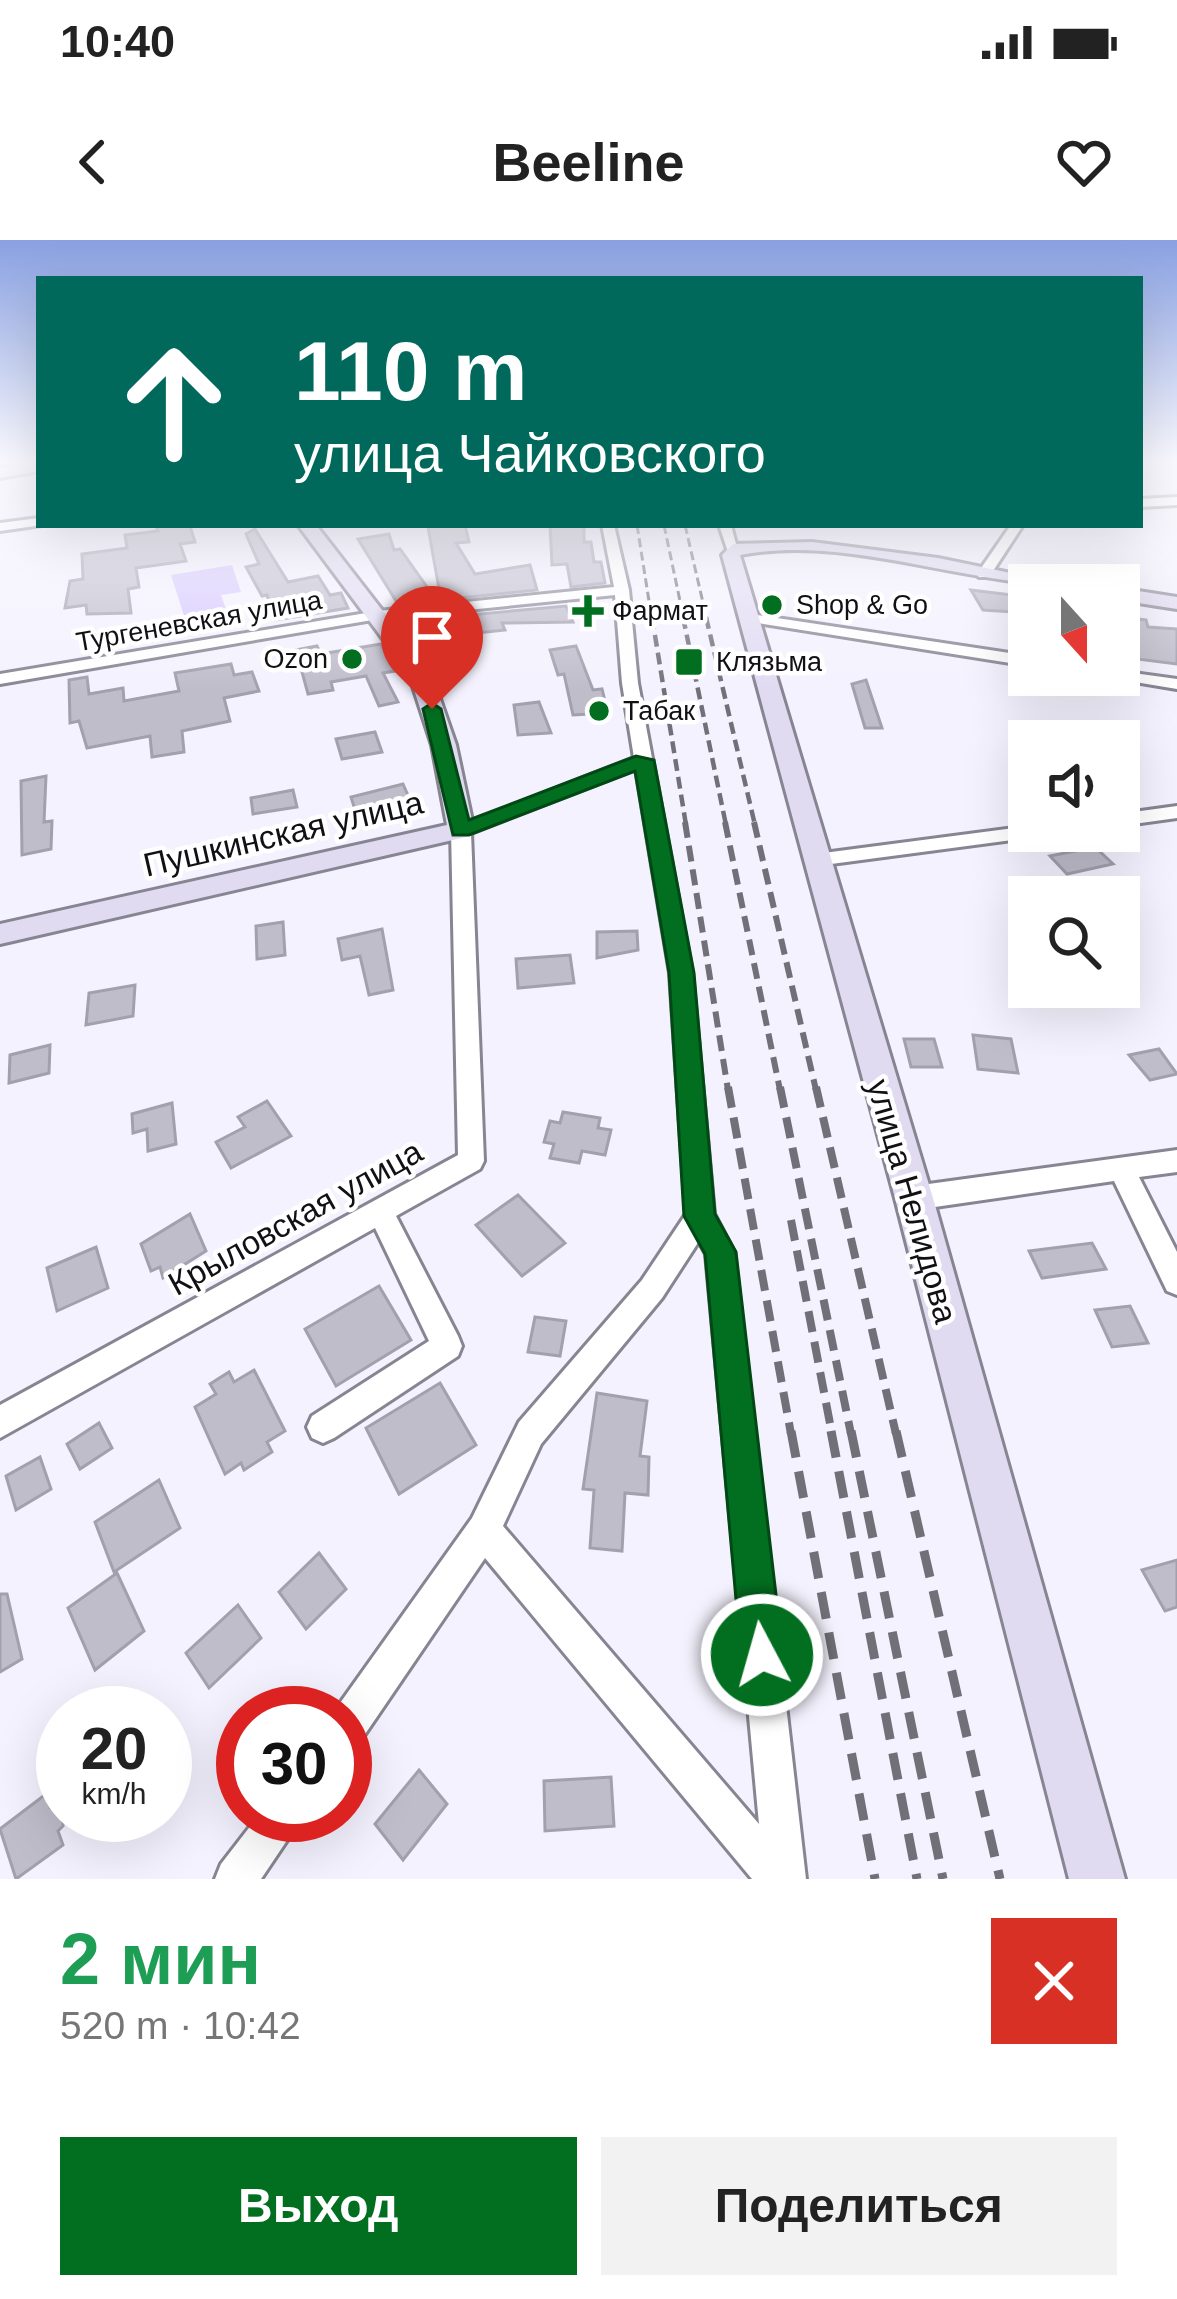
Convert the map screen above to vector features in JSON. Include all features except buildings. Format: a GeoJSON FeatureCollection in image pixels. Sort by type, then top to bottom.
{"type":"FeatureCollection","features":[{"type":"Feature","properties":{"kind":"main road","name":"Крыловская улица"},"geometry":{"type":"LineString","coordinates":[[317,537],[420,673],[444,745],[461,830]]}},
{"type":"Feature","properties":{"kind":"main road"},"geometry":{"type":"LineString","coordinates":[[734,549],[829,551],[1008,578]]}},
{"type":"Feature","properties":{"kind":"main road","name":"улица Нелидова"},"geometry":{"type":"LineString","coordinates":[[734,549],[1097,1879]]}},
{"type":"Feature","properties":{"kind":"main road"},"geometry":{"type":"LineString","coordinates":[[1140,597],[1177,602]]}},
{"type":"Feature","properties":{"kind":"main road","name":"Пушкинская улица"},"geometry":{"type":"LineString","coordinates":[[0,934],[461,830]]}},
{"type":"Feature","properties":{"kind":"street"},"geometry":{"type":"LineString","coordinates":[[611,537],[681,973],[700,1216],[720,1252],[782,1879]]}},
{"type":"Feature","properties":{"kind":"street","name":"улица Нелидова"},"geometry":{"type":"LineString","coordinates":[[730,537],[734,549]]}},
{"type":"Feature","properties":{"kind":"street"},"geometry":{"type":"LineString","coordinates":[[984,574],[1009,537]]}},
{"type":"Feature","properties":{"kind":"street","name":"Тургеневская улица"},"geometry":{"type":"LineString","coordinates":[[0,679],[378,615],[622,590]]}},
{"type":"Feature","properties":{"kind":"street"},"geometry":{"type":"LineString","coordinates":[[750,618],[1008,658]]}},
{"type":"Feature","properties":{"kind":"street"},"geometry":{"type":"LineString","coordinates":[[1140,678],[1177,684]]}},
{"type":"Feature","properties":{"kind":"street","name":"Пушкинская улица"},"geometry":{"type":"LineString","coordinates":[[461,830],[644,760]]}},
{"type":"Feature","properties":{"kind":"street"},"geometry":{"type":"LineString","coordinates":[[1140,817],[1177,812]]}},
{"type":"Feature","properties":{"kind":"street","name":"Крыловская улица"},"geometry":{"type":"LineString","coordinates":[[0,1422],[471,1161],[461,830]]}},
{"type":"Feature","properties":{"kind":"street"},"geometry":{"type":"LineString","coordinates":[[816,860],[1008,835]]}},
{"type":"Feature","properties":{"kind":"street"},"geometry":{"type":"LineString","coordinates":[[914,1198],[1177,1161]]}},
{"type":"Feature","properties":{"kind":"street"},"geometry":{"type":"LineString","coordinates":[[1123,1171],[1177,1282]]}},
{"type":"Feature","properties":{"kind":"street"},"geometry":{"type":"LineString","coordinates":[[323,1427],[448,1346],[380,1211]]}},
{"type":"Feature","properties":{"kind":"street"},"geometry":{"type":"LineString","coordinates":[[372,1690],[484,1530],[530,1433],[652,1288],[700,1216]]}},
{"type":"Feature","properties":{"kind":"street"},"geometry":{"type":"LineString","coordinates":[[484,1530],[782,1879]]}},
{"type":"Feature","properties":{"kind":"street"},"geometry":{"type":"LineString","coordinates":[[236,1879],[264,1842]]}},
{"type":"Feature","properties":{"kind":"shaded area"},"geometry":{"type":"Polygon","coordinates":[[[232,565],[241,592],[221,595],[230,621],[188,628],[171,575],[232,565]]]}},
{"type":"Feature","properties":{"kind":"railway"},"geometry":{"type":"LineString","coordinates":[[639,537],[652,620]]}},
{"type":"Feature","properties":{"kind":"railway"},"geometry":{"type":"LineString","coordinates":[[667,537],[684,620]]}},
{"type":"Feature","properties":{"kind":"railway"},"geometry":{"type":"LineString","coordinates":[[688,537],[707,620]]}},
{"type":"Feature","properties":{"kind":"railway"},"geometry":{"type":"LineString","coordinates":[[652,617],[686,825]]}},
{"type":"Feature","properties":{"kind":"railway"},"geometry":{"type":"LineString","coordinates":[[683,617],[726,825]]}},
{"type":"Feature","properties":{"kind":"railway"},"geometry":{"type":"LineString","coordinates":[[706,617],[755,825]]}},
{"type":"Feature","properties":{"kind":"railway"},"geometry":{"type":"LineString","coordinates":[[685,822],[728,1090]]}},
{"type":"Feature","properties":{"kind":"railway"},"geometry":{"type":"LineString","coordinates":[[725,822],[780,1090]]}},
{"type":"Feature","properties":{"kind":"railway"},"geometry":{"type":"LineString","coordinates":[[754,822],[816,1090]]}},
{"type":"Feature","properties":{"kind":"railway"},"geometry":{"type":"LineString","coordinates":[[728,1087],[791,1434]]}},
{"type":"Feature","properties":{"kind":"railway"},"geometry":{"type":"LineString","coordinates":[[780,1087],[851,1434]]}},
{"type":"Feature","properties":{"kind":"railway"},"geometry":{"type":"LineString","coordinates":[[816,1087],[896,1434]]}},
{"type":"Feature","properties":{"kind":"railway"},"geometry":{"type":"LineString","coordinates":[[791,1220],[832,1434]]}},
{"type":"Feature","properties":{"kind":"railway"},"geometry":{"type":"LineString","coordinates":[[791,1431],[875,1879]]}},
{"type":"Feature","properties":{"kind":"railway"},"geometry":{"type":"LineString","coordinates":[[831,1431],[917,1879]]}},
{"type":"Feature","properties":{"kind":"railway"},"geometry":{"type":"LineString","coordinates":[[851,1431],[943,1879]]}},
{"type":"Feature","properties":{"kind":"railway"},"geometry":{"type":"LineString","coordinates":[[896,1431],[1000,1879]]}},
{"type":"Feature","properties":{"kind":"place","name":"Shop & Go"},"geometry":{"type":"Point","coordinates":[772,605]}},
{"type":"Feature","properties":{"kind":"place","name":"Фармат"},"geometry":{"type":"Point","coordinates":[588,611]}},
{"type":"Feature","properties":{"kind":"place","name":"Ozon"},"geometry":{"type":"Point","coordinates":[352,659]}},
{"type":"Feature","properties":{"kind":"place","name":"Клязьма"},"geometry":{"type":"Point","coordinates":[689,662]}},
{"type":"Feature","properties":{"kind":"place","name":"Табак"},"geometry":{"type":"Point","coordinates":[599,711]}},
{"type":"Feature","properties":{"kind":"route"},"geometry":{"type":"LineString","coordinates":[[432,709],[461,830],[644,760],[681,973],[700,1216],[720,1252],[762,1655]]}}]}
